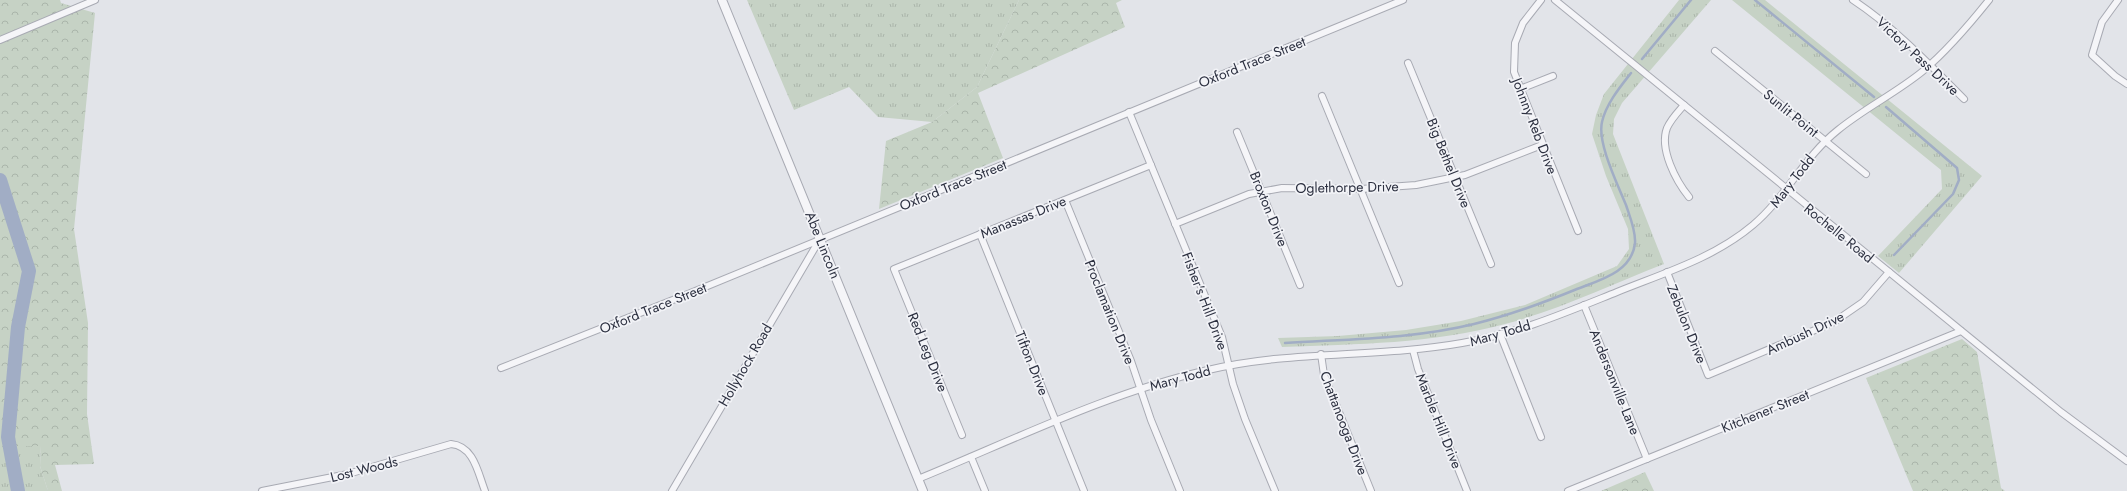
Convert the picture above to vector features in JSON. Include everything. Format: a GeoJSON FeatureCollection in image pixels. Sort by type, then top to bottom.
{"type":"FeatureCollection","features":[{"type":"Feature","properties":{"kind":"street"},"geometry":{"type":"LineString","coordinates":[[0,40],[95,0]]}},
{"type":"Feature","properties":{"kind":"street","name":"Abe Lincoln"},"geometry":{"type":"LineString","coordinates":[[722,0],[923,491]]}},
{"type":"Feature","properties":{"kind":"street","name":"Oxford Trace Street"},"geometry":{"type":"LineString","coordinates":[[501,368],[1403,0]]}},
{"type":"Feature","properties":{"kind":"street","name":"Johnny Reb Drive"},"geometry":{"type":"LineString","coordinates":[[1541,0],[1524,23],[1516,43],[1514,65],[1520,89],[1578,231]]}},
{"type":"Feature","properties":{"kind":"street","name":"Rochelle Road"},"geometry":{"type":"LineString","coordinates":[[1555,0],[1786,190],[2061,412],[2127,461]]}},
{"type":"Feature","properties":{"kind":"street","name":"Victory Pass Drive"},"geometry":{"type":"LineString","coordinates":[[1853,0],[1866,9],[1930,65],[1964,99]]}},
{"type":"Feature","properties":{"kind":"street","name":"Mary Todd"},"geometry":{"type":"LineString","coordinates":[[918,479],[1056,422],[1140,389],[1179,376],[1266,360],[1320,354],[1413,350],[1465,343],[1500,334],[1584,305],[1708,256],[1733,241],[1765,215],[1825,141],[1848,122],[1897,90],[1945,52],[1989,0]]}},
{"type":"Feature","properties":{"kind":"street"},"geometry":{"type":"LineString","coordinates":[[2118,0],[2102,22],[2092,55],[2115,76],[2127,84]]}},
{"type":"Feature","properties":{"kind":"street","name":"Sunlit Point"},"geometry":{"type":"LineString","coordinates":[[1715,51],[1866,174]]}},
{"type":"Feature","properties":{"kind":"street","name":"Big Bethel Drive"},"geometry":{"type":"LineString","coordinates":[[1408,63],[1491,264]]}},
{"type":"Feature","properties":{"kind":"street"},"geometry":{"type":"LineString","coordinates":[[1520,89],[1553,76]]}},
{"type":"Feature","properties":{"kind":"street"},"geometry":{"type":"LineString","coordinates":[[1322,96],[1399,283]]}},
{"type":"Feature","properties":{"kind":"street"},"geometry":{"type":"LineString","coordinates":[[1684,105],[1667,128],[1665,144],[1680,184],[1689,197]]}},
{"type":"Feature","properties":{"kind":"street","name":"Fisher's Hill Drive"},"geometry":{"type":"LineString","coordinates":[[1129,112],[1222,337],[1245,418],[1275,491]]}},
{"type":"Feature","properties":{"kind":"street","name":"Broxton Drive"},"geometry":{"type":"LineString","coordinates":[[1237,132],[1300,285]]}},
{"type":"Feature","properties":{"kind":"street","name":"Oglethorpe Drive"},"geometry":{"type":"LineString","coordinates":[[1175,224],[1243,196],[1282,188],[1308,186],[1361,189],[1409,186],[1455,177],[1542,145]]}},
{"type":"Feature","properties":{"kind":"street","name":"Manassas Drive"},"geometry":{"type":"LineString","coordinates":[[894,270],[1151,165]]}},
{"type":"Feature","properties":{"kind":"street","name":"Proclamation Drive"},"geometry":{"type":"LineString","coordinates":[[1065,200],[1180,491]]}},
{"type":"Feature","properties":{"kind":"street","name":"Tifton Drive"},"geometry":{"type":"LineString","coordinates":[[980,234],[1084,491]]}},
{"type":"Feature","properties":{"kind":"street","name":"Hollyhock Road"},"geometry":{"type":"LineString","coordinates":[[672,491],[820,239]]}},
{"type":"Feature","properties":{"kind":"street","name":"Red Leg Drive"},"geometry":{"type":"LineString","coordinates":[[894,270],[962,435]]}},
{"type":"Feature","properties":{"kind":"street","name":"Zebulon Drive"},"geometry":{"type":"LineString","coordinates":[[1667,272],[1708,374]]}},
{"type":"Feature","properties":{"kind":"street","name":"Ambush Drive"},"geometry":{"type":"LineString","coordinates":[[1708,374],[1834,322],[1862,302],[1888,272]]}},
{"type":"Feature","properties":{"kind":"street","name":"Andersonville Lane"},"geometry":{"type":"LineString","coordinates":[[1584,305],[1647,459]]}},
{"type":"Feature","properties":{"kind":"street","name":"Kitchener Street"},"geometry":{"type":"LineString","coordinates":[[1568,491],[1961,331]]}},
{"type":"Feature","properties":{"kind":"street"},"geometry":{"type":"LineString","coordinates":[[1500,334],[1541,437]]}},
{"type":"Feature","properties":{"kind":"street","name":"Marble Hill Drive"},"geometry":{"type":"LineString","coordinates":[[1413,350],[1418,369],[1468,491]]}},
{"type":"Feature","properties":{"kind":"street","name":"Chattanooga Drive"},"geometry":{"type":"LineString","coordinates":[[1320,354],[1324,375],[1371,491]]}},
{"type":"Feature","properties":{"kind":"street","name":"Lost Woods"},"geometry":{"type":"LineString","coordinates":[[262,491],[277,490],[391,462],[447,445],[455,445],[465,450],[473,459],[485,491]]}},
{"type":"Feature","properties":{"kind":"street"},"geometry":{"type":"LineString","coordinates":[[971,457],[985,491]]}},
{"type":"Feature","properties":{"kind":"street"},"geometry":{"type":"LineString","coordinates":[[302,484],[304,491]]}},
{"type":"Feature","properties":{"kind":"green space"},"geometry":{"type":"Polygon","coordinates":[[[0,0],[60,0],[61,3],[95,13],[74,229],[88,323],[87,414],[94,464],[55,465],[62,491],[48,491],[40,466],[41,446],[0,446],[0,0]]]}},
{"type":"Feature","properties":{"kind":"green space"},"geometry":{"type":"Polygon","coordinates":[[[747,0],[1019,0],[977,87],[932,122],[878,117],[849,87],[794,110],[747,0]]]}},
{"type":"Feature","properties":{"kind":"green space"},"geometry":{"type":"Polygon","coordinates":[[[1019,0],[1122,0],[1116,3],[1125,27],[978,93],[1003,158],[879,209],[886,141],[932,122],[977,87],[1019,0]]]}},
{"type":"Feature","properties":{"kind":"green space"},"geometry":{"type":"Polygon","coordinates":[[[1679,0],[1711,0],[1622,103],[1614,119],[1613,134],[1664,264],[1545,312],[1478,331],[1450,336],[1394,342],[1282,347],[1278,338],[1338,336],[1406,330],[1461,321],[1525,305],[1617,266],[1629,249],[1628,229],[1606,176],[1592,134],[1596,115],[1604,94],[1679,0]]]}},
{"type":"Feature","properties":{"kind":"green space"},"geometry":{"type":"Polygon","coordinates":[[[1732,0],[1765,0],[1982,176],[1899,273],[1878,256],[1942,189],[1941,170],[1732,0]]]}},
{"type":"Feature","properties":{"kind":"green space"},"geometry":{"type":"Polygon","coordinates":[[[1962,339],[1977,352],[2001,488],[2005,491],[1913,491],[1866,378],[1962,339]]]}},
{"type":"Feature","properties":{"kind":"green space"},"geometry":{"type":"Polygon","coordinates":[[[0,446],[41,446],[40,466],[48,491],[0,491],[0,446]]]}},
{"type":"Feature","properties":{"kind":"green space"},"geometry":{"type":"Polygon","coordinates":[[[1645,472],[1654,491],[1601,491],[1645,472]]]}},
{"type":"Feature","properties":{"kind":"waterway"},"geometry":{"type":"LineString","coordinates":[[1642,59],[1691,0]]}},
{"type":"Feature","properties":{"kind":"waterway"},"geometry":{"type":"LineString","coordinates":[[1755,0],[1874,97]]}},
{"type":"Feature","properties":{"kind":"waterway"},"geometry":{"type":"LineString","coordinates":[[1285,343],[1404,336],[1451,329],[1513,313],[1614,274],[1628,261],[1633,253],[1635,234],[1626,205],[1605,152],[1601,131],[1602,122],[1607,109],[1614,96],[1631,73]]}},
{"type":"Feature","properties":{"kind":"waterway"},"geometry":{"type":"LineString","coordinates":[[1886,107],[1957,168],[1959,180],[1953,194],[1894,255]]}},
{"type":"Feature","properties":{"kind":"waterway"},"geometry":{"type":"LineString","coordinates":[[0,180],[29,271],[18,327],[8,437],[18,491]]}}]}
